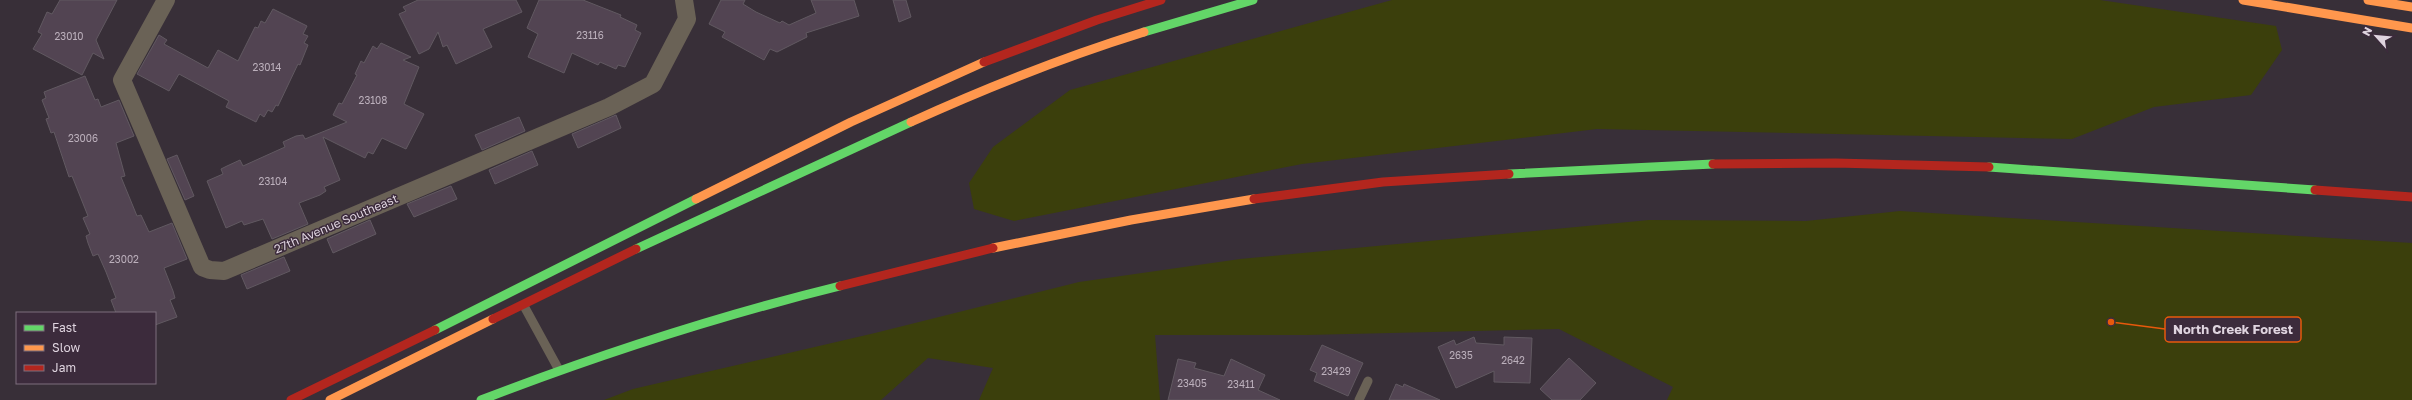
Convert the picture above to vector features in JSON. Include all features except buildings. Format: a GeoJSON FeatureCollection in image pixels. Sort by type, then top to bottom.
{"type":"FeatureCollection","features":[{"type":"Feature","properties":{"kind":"highway"},"geometry":{"type":"LineString","coordinates":[[292,400],[554,272],[835,128],[916,91],[1044,39],[1161,0]]}},
{"type":"Feature","properties":{"kind":"highway"},"geometry":{"type":"LineString","coordinates":[[330,400],[524,306],[654,240],[983,89],[1067,56],[1168,24],[1253,0]]}},
{"type":"Feature","properties":{"kind":"highway"},"geometry":{"type":"LineString","coordinates":[[2243,0],[2412,28]]}},
{"type":"Feature","properties":{"kind":"highway"},"geometry":{"type":"LineString","coordinates":[[2368,0],[2412,7]]}},
{"type":"Feature","properties":{"kind":"highway"},"geometry":{"type":"LineString","coordinates":[[1503,176],[1539,162]]}},
{"type":"Feature","properties":{"kind":"highway"},"geometry":{"type":"LineString","coordinates":[[481,400],[559,370],[708,322],[826,288],[989,249],[1131,220],[1244,200],[1383,182],[1503,176],[1575,170],[1722,164],[1939,165],[2412,197]]}},
{"type":"Feature","properties":{"kind":"street","name":"27th Avenue Southeast"},"geometry":{"type":"LineString","coordinates":[[166,0],[122,80],[202,267],[210,270],[224,271],[609,107],[653,84],[687,19],[684,0]]}},
{"type":"Feature","properties":{"kind":"lane"},"geometry":{"type":"LineString","coordinates":[[524,306],[559,370]]}},
{"type":"Feature","properties":{"kind":"lane"},"geometry":{"type":"LineString","coordinates":[[1359,400],[1368,381]]}},
{"type":"Feature","properties":{"kind":"green space"},"geometry":{"type":"Polygon","coordinates":[[[1392,0],[2100,0],[2276,26],[2282,50],[2251,95],[2154,107],[2072,139],[1597,129],[1302,164],[1014,221],[974,209],[969,183],[993,147],[1070,90],[1392,0]]]}},
{"type":"Feature","properties":{"kind":"green space"},"geometry":{"type":"Polygon","coordinates":[[[1900,211],[2412,243],[2412,400],[1667,400],[1673,387],[1559,329],[1307,335],[1155,335],[1160,400],[979,400],[993,368],[928,358],[881,400],[604,400],[633,389],[875,333],[1079,282],[1240,259],[1649,220],[1806,221],[1900,211]]]}},
{"type":"Feature","properties":{"kind":"traffic: fast"},"geometry":{"type":"LineString","coordinates":[[1144,32],[1253,0]]}},
{"type":"Feature","properties":{"kind":"traffic: fast"},"geometry":{"type":"LineString","coordinates":[[636,249],[911,122]]}},
{"type":"Feature","properties":{"kind":"traffic: fast"},"geometry":{"type":"LineString","coordinates":[[1509,174],[1713,164]]}},
{"type":"Feature","properties":{"kind":"traffic: fast"},"geometry":{"type":"LineString","coordinates":[[1989,167],[2315,190]]}},
{"type":"Feature","properties":{"kind":"traffic: fast"},"geometry":{"type":"LineString","coordinates":[[435,330],[696,199]]}},
{"type":"Feature","properties":{"kind":"traffic: fast"},"geometry":{"type":"LineString","coordinates":[[481,400],[569,367],[659,337],[749,310],[840,286]]}},
{"type":"Feature","properties":{"kind":"traffic: slow"},"geometry":{"type":"LineString","coordinates":[[2243,0],[2412,28]]}},
{"type":"Feature","properties":{"kind":"traffic: slow"},"geometry":{"type":"LineString","coordinates":[[2368,0],[2412,7]]}},
{"type":"Feature","properties":{"kind":"traffic: slow"},"geometry":{"type":"LineString","coordinates":[[911,122],[1026,73],[1144,32]]}},
{"type":"Feature","properties":{"kind":"traffic: slow"},"geometry":{"type":"LineString","coordinates":[[696,199],[851,122],[984,62]]}},
{"type":"Feature","properties":{"kind":"traffic: slow"},"geometry":{"type":"LineString","coordinates":[[993,248],[1131,220],[1254,199]]}},
{"type":"Feature","properties":{"kind":"traffic: slow"},"geometry":{"type":"LineString","coordinates":[[330,400],[493,319]]}},
{"type":"Feature","properties":{"kind":"traffic: jam"},"geometry":{"type":"LineString","coordinates":[[984,62],[1097,20],[1161,0]]}},
{"type":"Feature","properties":{"kind":"traffic: jam"},"geometry":{"type":"LineString","coordinates":[[1713,164],[1836,163],[1989,167]]}},
{"type":"Feature","properties":{"kind":"traffic: jam"},"geometry":{"type":"LineString","coordinates":[[1254,199],[1383,182],[1509,174]]}},
{"type":"Feature","properties":{"kind":"traffic: jam"},"geometry":{"type":"LineString","coordinates":[[2315,190],[2412,197]]}},
{"type":"Feature","properties":{"kind":"traffic: jam"},"geometry":{"type":"LineString","coordinates":[[840,286],[993,248]]}},
{"type":"Feature","properties":{"kind":"traffic: jam"},"geometry":{"type":"LineString","coordinates":[[493,319],[636,249]]}},
{"type":"Feature","properties":{"kind":"traffic: jam"},"geometry":{"type":"LineString","coordinates":[[291,400],[435,330]]}},
{"type":"Feature","properties":{"kind":"place","name":"North Creek Forest"},"geometry":{"type":"Point","coordinates":[2111,322]}}]}
